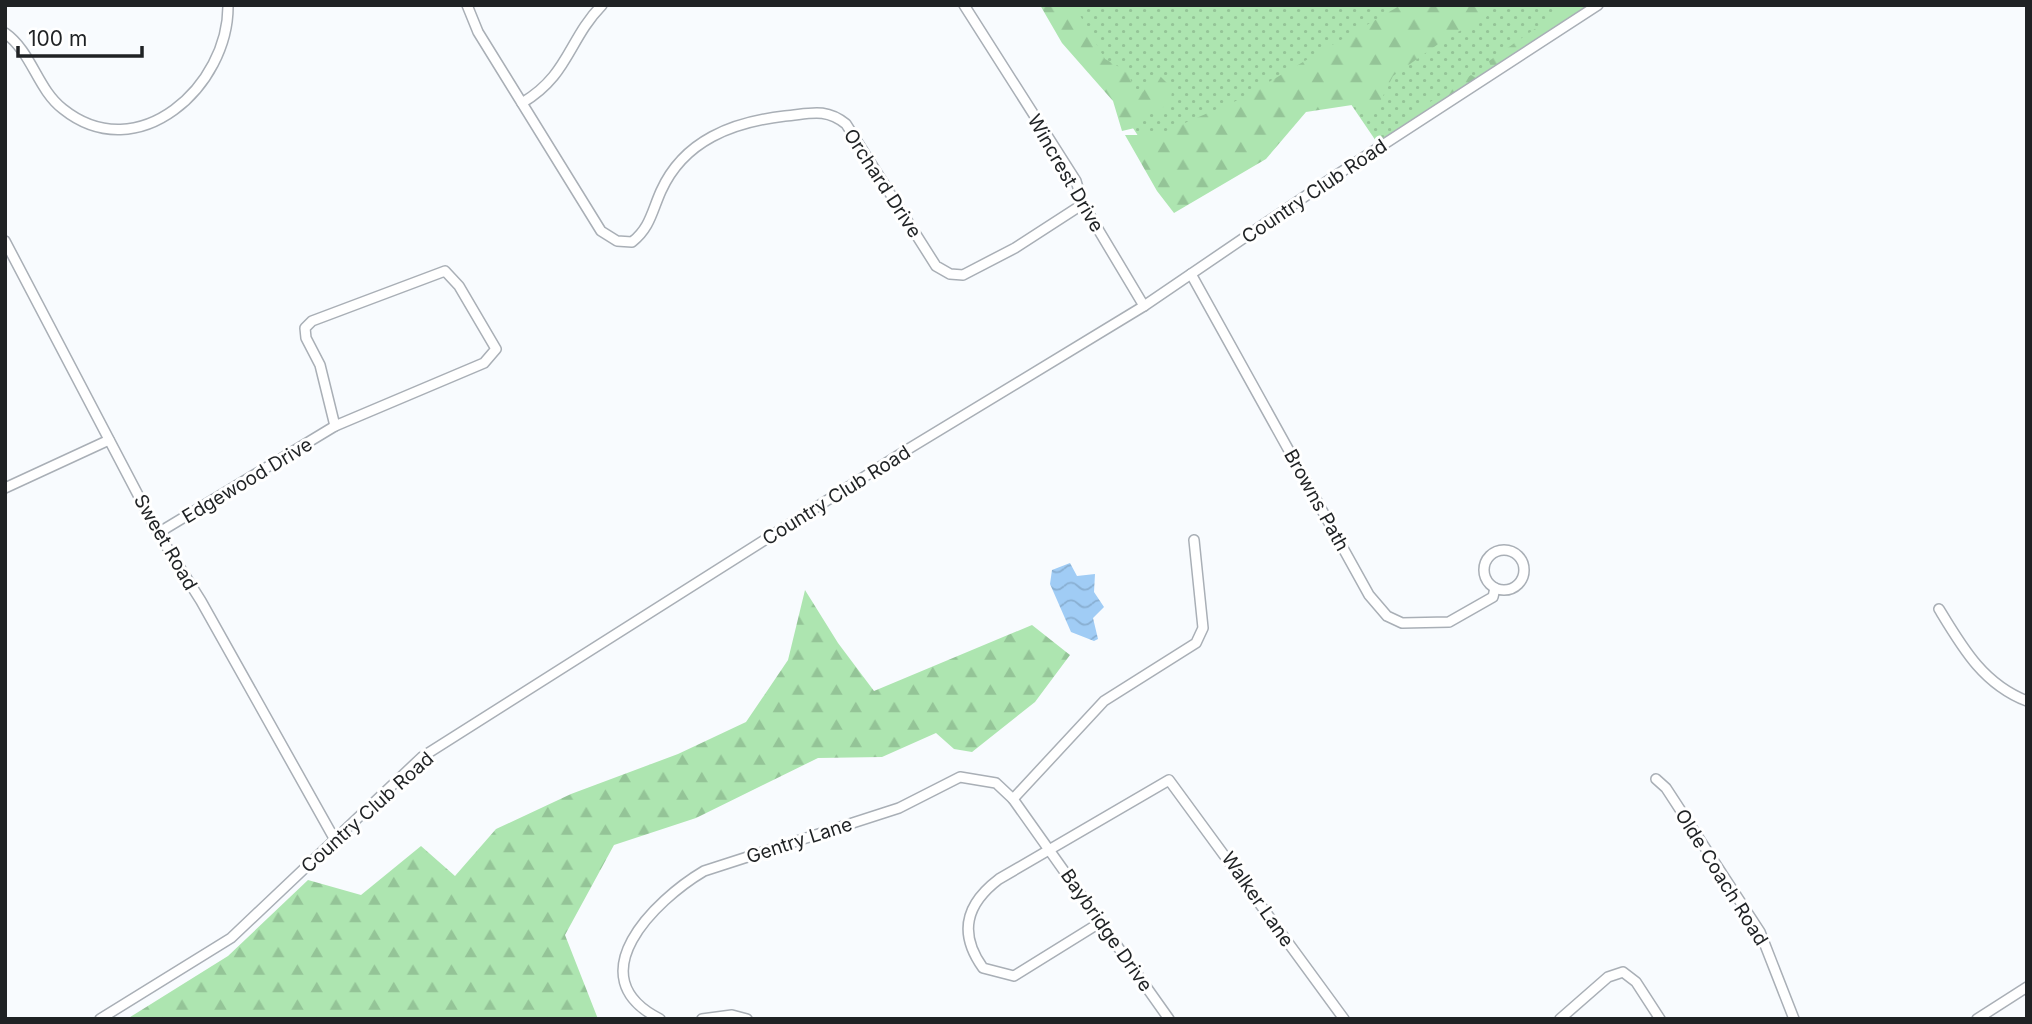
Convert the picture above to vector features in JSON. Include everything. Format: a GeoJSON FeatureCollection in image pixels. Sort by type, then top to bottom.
{"type":"FeatureCollection","features":[{"type":"Feature","properties":{"kind":"street"},"geometry":{"type":"LineString","coordinates":[[5,33],[18,42],[47,94],[64,111],[92,125],[122,129],[150,125],[175,111],[200,88],[218,52],[228,5]]}},
{"type":"Feature","properties":{"kind":"street","name":"Orchard Drive"},"geometry":{"type":"LineString","coordinates":[[467,5],[478,32],[601,231],[617,241],[632,242],[645,232],[673,169],[696,146],[724,129],[751,120],[818,113],[833,114],[846,124],[936,266],[950,274],[963,275],[1015,248],[1083,204]]}},
{"type":"Feature","properties":{"kind":"street"},"geometry":{"type":"LineString","coordinates":[[522,103],[544,90],[557,75],[602,5]]}},
{"type":"Feature","properties":{"kind":"street","name":"Wincrest Drive"},"geometry":{"type":"LineString","coordinates":[[964,5],[1076,181],[1083,204],[1144,306]]}},
{"type":"Feature","properties":{"kind":"street","name":"Country Club Road"},"geometry":{"type":"LineString","coordinates":[[100,1019],[231,938],[422,757],[905,451],[1144,306],[1598,5]]}},
{"type":"Feature","properties":{"kind":"street","name":"Sweet Road"},"geometry":{"type":"LineString","coordinates":[[5,241],[158,533],[201,601],[335,840]]}},
{"type":"Feature","properties":{"kind":"street","name":"Edgewood Drive"},"geometry":{"type":"LineString","coordinates":[[158,533],[335,426],[484,363],[496,349],[450,274],[445,271],[430,274],[312,321],[305,328],[306,338],[320,365],[335,426]]}},
{"type":"Feature","properties":{"kind":"street","name":"Browns Path"},"geometry":{"type":"LineString","coordinates":[[1191,274],[1370,595],[1387,617],[1402,623],[1449,622],[1493,597],[1495,588]]}},
{"type":"Feature","properties":{"kind":"street"},"geometry":{"type":"LineString","coordinates":[[5,488],[109,440]]}},
{"type":"Feature","properties":{"kind":"street"},"geometry":{"type":"LineString","coordinates":[[1013,799],[1111,695],[1196,643],[1202,628],[1194,540]]}},
{"type":"Feature","properties":{"kind":"street","name":"Browns Path"},"geometry":{"type":"LineString","coordinates":[[1497,551],[1512,552],[1522,563],[1522,579],[1511,589],[1495,588],[1485,577],[1485,561],[1497,551]]}},
{"type":"Feature","properties":{"kind":"street"},"geometry":{"type":"LineString","coordinates":[[1939,609],[1973,662],[1987,677],[2027,701]]}},
{"type":"Feature","properties":{"kind":"street","name":"Gentry Lane"},"geometry":{"type":"LineString","coordinates":[[660,1019],[641,1008],[628,990],[624,971],[625,952],[633,933],[687,881],[704,871],[899,808],[960,777],[996,783],[1013,799],[1052,850]]}},
{"type":"Feature","properties":{"kind":"street","name":"Olde Coach Road"},"geometry":{"type":"LineString","coordinates":[[1656,779],[1666,788],[1760,932],[1794,1019]]}},
{"type":"Feature","properties":{"kind":"street","name":"Baybridge Drive"},"geometry":{"type":"LineString","coordinates":[[1169,1019],[1052,850],[1170,780]]}},
{"type":"Feature","properties":{"kind":"street","name":"Walker Lane"},"geometry":{"type":"LineString","coordinates":[[1170,780],[1345,1019]]}},
{"type":"Feature","properties":{"kind":"street"},"geometry":{"type":"LineString","coordinates":[[1052,850],[979,894],[969,920],[971,951],[983,968],[1014,976],[1101,922]]}},
{"type":"Feature","properties":{"kind":"street"},"geometry":{"type":"LineString","coordinates":[[1560,1019],[1608,977],[1623,972],[1636,982],[1660,1019]]}},
{"type":"Feature","properties":{"kind":"street"},"geometry":{"type":"LineString","coordinates":[[1977,1019],[2027,987]]}},
{"type":"Feature","properties":{"kind":"street"},"geometry":{"type":"LineString","coordinates":[[702,1019],[732,1015],[747,1019]]}},
{"type":"Feature","properties":{"kind":"green space"},"geometry":{"type":"Polygon","coordinates":[[[1040,5],[1074,5],[1105,59],[1128,72],[1136,94],[1143,92],[1151,79],[1160,76],[1172,88],[1171,101],[1156,113],[1142,114],[1139,127],[1122,131],[1113,101],[1062,43],[1040,5]]]}},
{"type":"Feature","properties":{"kind":"green space"},"geometry":{"type":"Polygon","coordinates":[[[1052,5],[1598,5],[1380,147],[1323,63],[1152,157],[1052,5]]]}},
{"type":"Feature","properties":{"kind":"green space"},"geometry":{"type":"Polygon","coordinates":[[[1401,5],[1495,5],[1484,20],[1451,35],[1393,76],[1378,106],[1379,114],[1352,105],[1306,112],[1266,159],[1174,213],[1157,191],[1125,135],[1157,135],[1238,100],[1401,5]]]}},
{"type":"Feature","properties":{"kind":"green space"},"geometry":{"type":"Polygon","coordinates":[[[1569,5],[1592,5],[1492,70],[1489,61],[1569,5]]]}},
{"type":"Feature","properties":{"kind":"green space"},"geometry":{"type":"Polygon","coordinates":[[[1471,75],[1479,80],[1405,127],[1401,121],[1471,75]]]}},
{"type":"Feature","properties":{"kind":"green space"},"geometry":{"type":"Polygon","coordinates":[[[805,590],[838,643],[874,691],[1032,625],[1070,655],[1035,702],[972,752],[954,749],[936,733],[882,757],[818,758],[696,818],[614,845],[565,935],[598,1019],[127,1019],[228,956],[308,880],[361,895],[421,846],[455,876],[496,829],[571,794],[678,754],[746,722],[788,660],[805,590]]]}},
{"type":"Feature","properties":{"kind":"water"},"geometry":{"type":"Polygon","coordinates":[[[1070,563],[1077,576],[1095,574],[1094,592],[1104,607],[1093,618],[1098,639],[1094,641],[1071,632],[1050,584],[1052,570],[1070,563]]]}}]}
